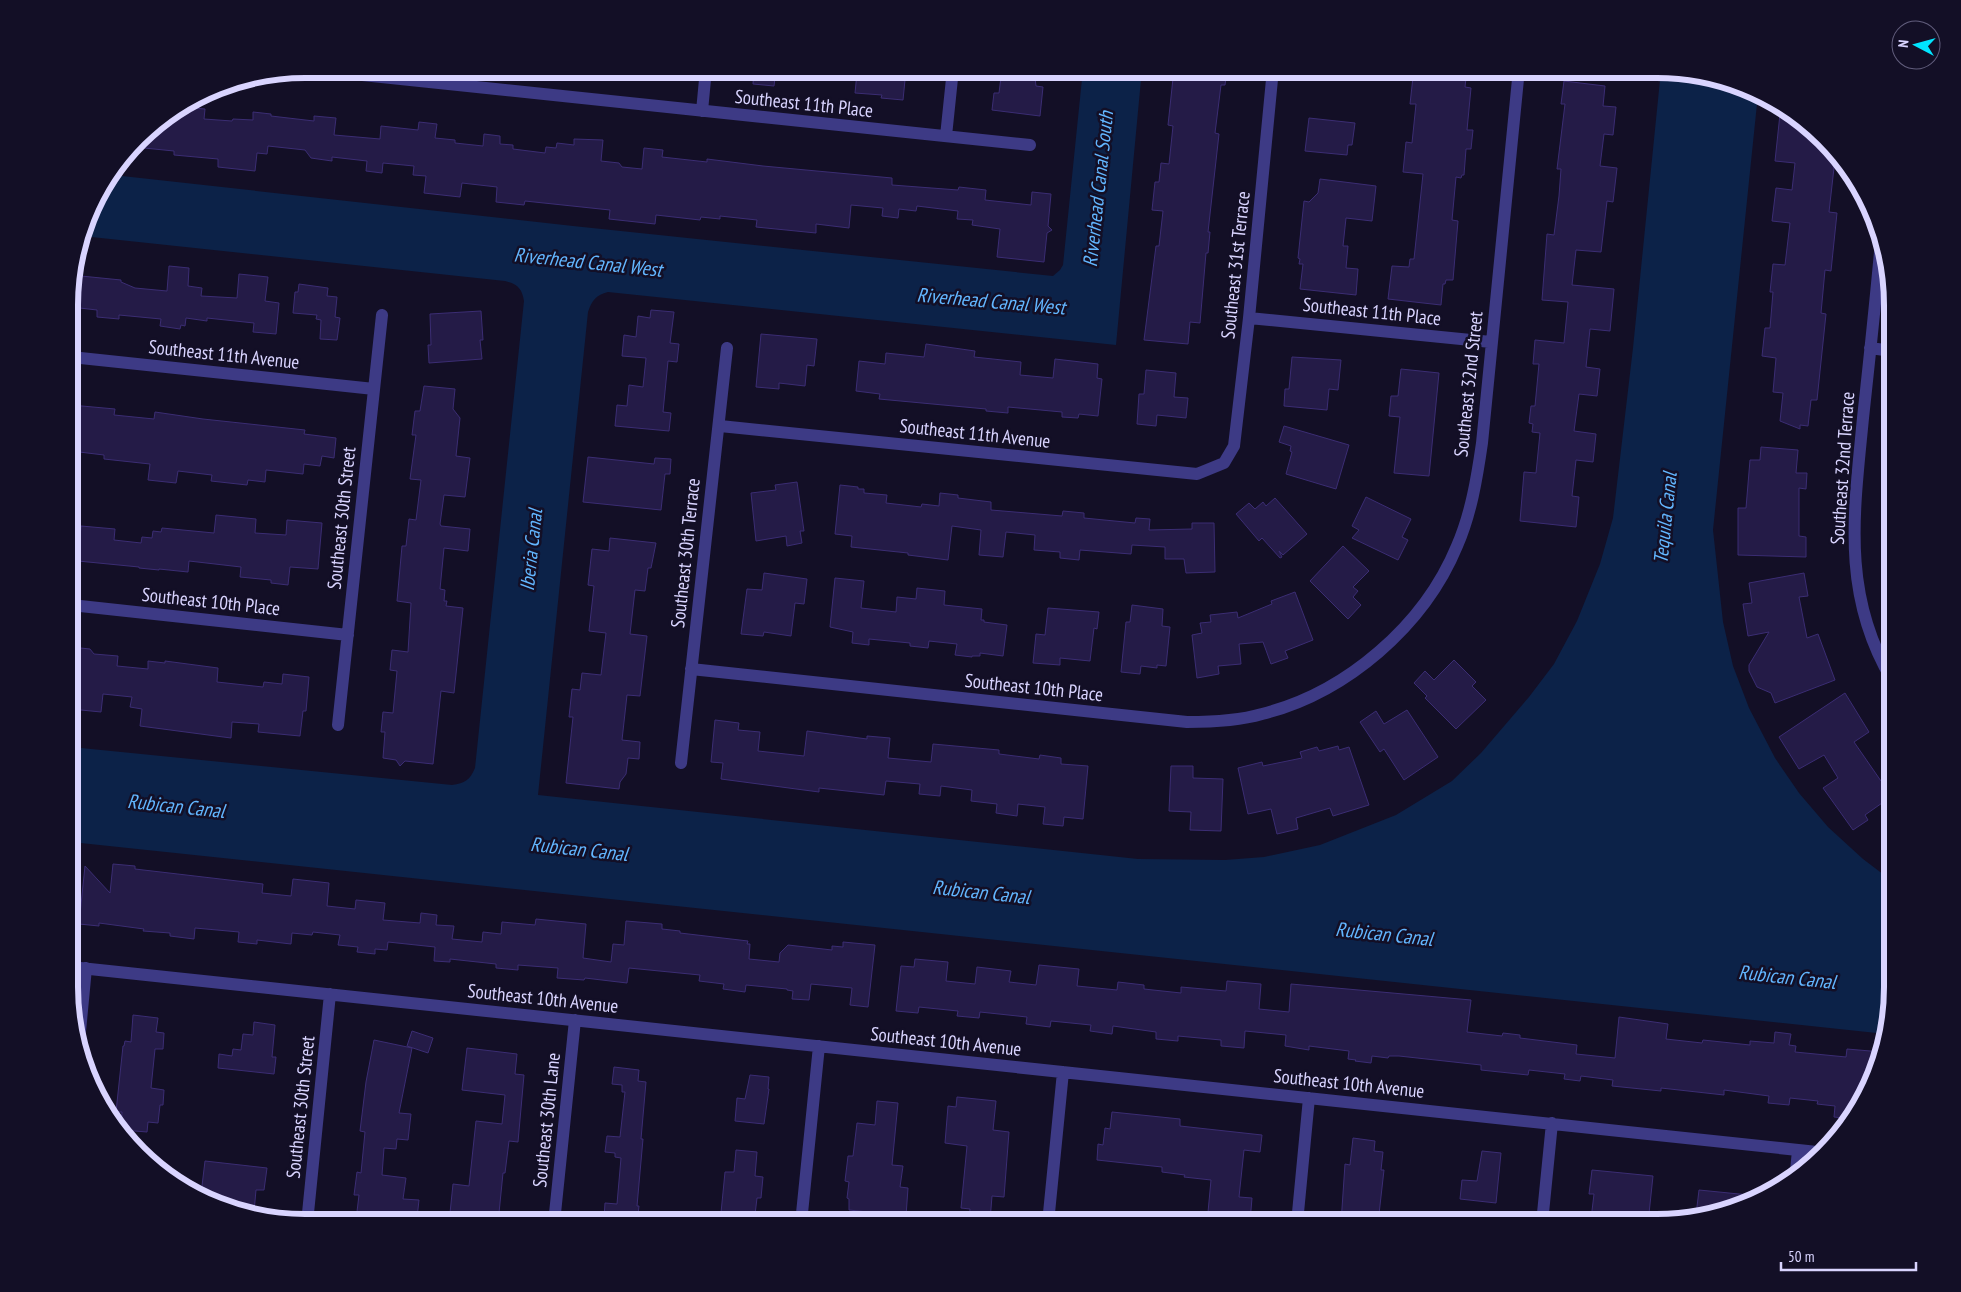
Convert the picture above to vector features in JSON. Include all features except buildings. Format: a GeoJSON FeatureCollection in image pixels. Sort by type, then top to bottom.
{"type":"FeatureCollection","features":[{"type":"Feature","properties":{"kind":"street","name":"Southeast 11th Place"},"geometry":{"type":"LineString","coordinates":[[397,78],[702,112],[1030,145]]}},
{"type":"Feature","properties":{"kind":"street"},"geometry":{"type":"LineString","coordinates":[[458,84],[459,78]]}},
{"type":"Feature","properties":{"kind":"street"},"geometry":{"type":"LineString","coordinates":[[702,112],[705,78]]}},
{"type":"Feature","properties":{"kind":"street"},"geometry":{"type":"LineString","coordinates":[[946,136],[952,78]]}},
{"type":"Feature","properties":{"kind":"street","name":"Southeast 31st Terrace"},"geometry":{"type":"LineString","coordinates":[[1224,463],[1234,446],[1249,318],[1272,78]]}},
{"type":"Feature","properties":{"kind":"street","name":"Southeast 32nd Street"},"geometry":{"type":"LineString","coordinates":[[1362,666],[1404,629],[1433,590],[1457,547],[1466,522],[1479,470],[1518,78]]}},
{"type":"Feature","properties":{"kind":"street","name":"Southeast 32nd Terrace"},"geometry":{"type":"LineString","coordinates":[[1879,261],[1855,499],[1854,554],[1864,620],[1875,649],[1884,665]]}},
{"type":"Feature","properties":{"kind":"street","name":"Southeast 30th Street"},"geometry":{"type":"LineString","coordinates":[[338,725],[382,315]]}},
{"type":"Feature","properties":{"kind":"street","name":"Southeast 11th Place"},"geometry":{"type":"LineString","coordinates":[[1249,318],[1491,342]]}},
{"type":"Feature","properties":{"kind":"street","name":"Southeast 30th Terrace"},"geometry":{"type":"LineString","coordinates":[[682,764],[727,348]]}},
{"type":"Feature","properties":{"kind":"street"},"geometry":{"type":"LineString","coordinates":[[1870,348],[1884,350]]}},
{"type":"Feature","properties":{"kind":"street","name":"Southeast 11th Avenue"},"geometry":{"type":"LineString","coordinates":[[78,357],[374,389]]}},
{"type":"Feature","properties":{"kind":"street","name":"Southeast 11th Avenue"},"geometry":{"type":"LineString","coordinates":[[720,426],[1197,474],[1224,463]]}},
{"type":"Feature","properties":{"kind":"street","name":"Southeast 10th Place"},"geometry":{"type":"LineString","coordinates":[[78,606],[348,635]]}},
{"type":"Feature","properties":{"kind":"street","name":"Southeast 10th Place"},"geometry":{"type":"LineString","coordinates":[[691,669],[1177,721],[1212,722],[1262,715],[1290,706],[1325,690],[1362,666]]}},
{"type":"Feature","properties":{"kind":"street","name":"Southeast 10th Avenue"},"geometry":{"type":"LineString","coordinates":[[78,967],[1813,1152]]}},
{"type":"Feature","properties":{"kind":"street"},"geometry":{"type":"LineString","coordinates":[[81,1025],[86,968]]}},
{"type":"Feature","properties":{"kind":"street","name":"Southeast 30th Street"},"geometry":{"type":"LineString","coordinates":[[308,1214],[330,994]]}},
{"type":"Feature","properties":{"kind":"street","name":"Southeast 30th Lane"},"geometry":{"type":"LineString","coordinates":[[555,1214],[575,1020]]}},
{"type":"Feature","properties":{"kind":"street"},"geometry":{"type":"LineString","coordinates":[[802,1214],[819,1046]]}},
{"type":"Feature","properties":{"kind":"street"},"geometry":{"type":"LineString","coordinates":[[1049,1214],[1063,1072]]}},
{"type":"Feature","properties":{"kind":"street"},"geometry":{"type":"LineString","coordinates":[[1298,1214],[1309,1098]]}},
{"type":"Feature","properties":{"kind":"street"},"geometry":{"type":"LineString","coordinates":[[1543,1214],[1552,1123]]}},
{"type":"Feature","properties":{"kind":"street"},"geometry":{"type":"LineString","coordinates":[[1796,1167],[1798,1150]]}},
{"type":"Feature","properties":{"kind":"water"},"geometry":{"type":"Polygon","coordinates":[[[1082,78],[1141,78],[1116,345],[608,292],[597,296],[588,312],[538,795],[1138,859],[1225,860],[1264,857],[1320,845],[1396,815],[1452,781],[1481,753],[1529,697],[1554,664],[1577,621],[1600,564],[1613,518],[1633,348],[1660,78],[1686,79],[1715,85],[1757,101],[1713,530],[1723,622],[1733,666],[1749,708],[1775,758],[1799,793],[1828,827],[1863,859],[1884,875],[1884,987],[1882,1017],[1879,1033],[78,843],[78,748],[452,785],[464,782],[469,778],[475,768],[524,301],[519,288],[505,281],[88,237],[101,204],[118,176],[573,226],[1053,276],[1063,265],[1082,78]]]}},
{"type":"Feature","properties":{"kind":"water label","name":"Riverhead Canal South"},"geometry":{"type":"Point","coordinates":[1098,189]}},
{"type":"Feature","properties":{"kind":"water label","name":"Riverhead Canal West"},"geometry":{"type":"Point","coordinates":[588,262]}},
{"type":"Feature","properties":{"kind":"water label","name":"Riverhead Canal West"},"geometry":{"type":"Point","coordinates":[991,301]}},
{"type":"Feature","properties":{"kind":"water label","name":"Tequila Canal"},"geometry":{"type":"Point","coordinates":[1665,518]}},
{"type":"Feature","properties":{"kind":"water label","name":"Iberia Canal"},"geometry":{"type":"Point","coordinates":[531,550]}},
{"type":"Feature","properties":{"kind":"water label","name":"Rubican Canal"},"geometry":{"type":"Point","coordinates":[176,806]}},
{"type":"Feature","properties":{"kind":"water label","name":"Rubican Canal"},"geometry":{"type":"Point","coordinates":[579,849]}},
{"type":"Feature","properties":{"kind":"water label","name":"Rubican Canal"},"geometry":{"type":"Point","coordinates":[981,892]}},
{"type":"Feature","properties":{"kind":"water label","name":"Rubican Canal"},"geometry":{"type":"Point","coordinates":[1384,934]}},
{"type":"Feature","properties":{"kind":"water label","name":"Rubican Canal"},"geometry":{"type":"Point","coordinates":[1787,977]}}]}
